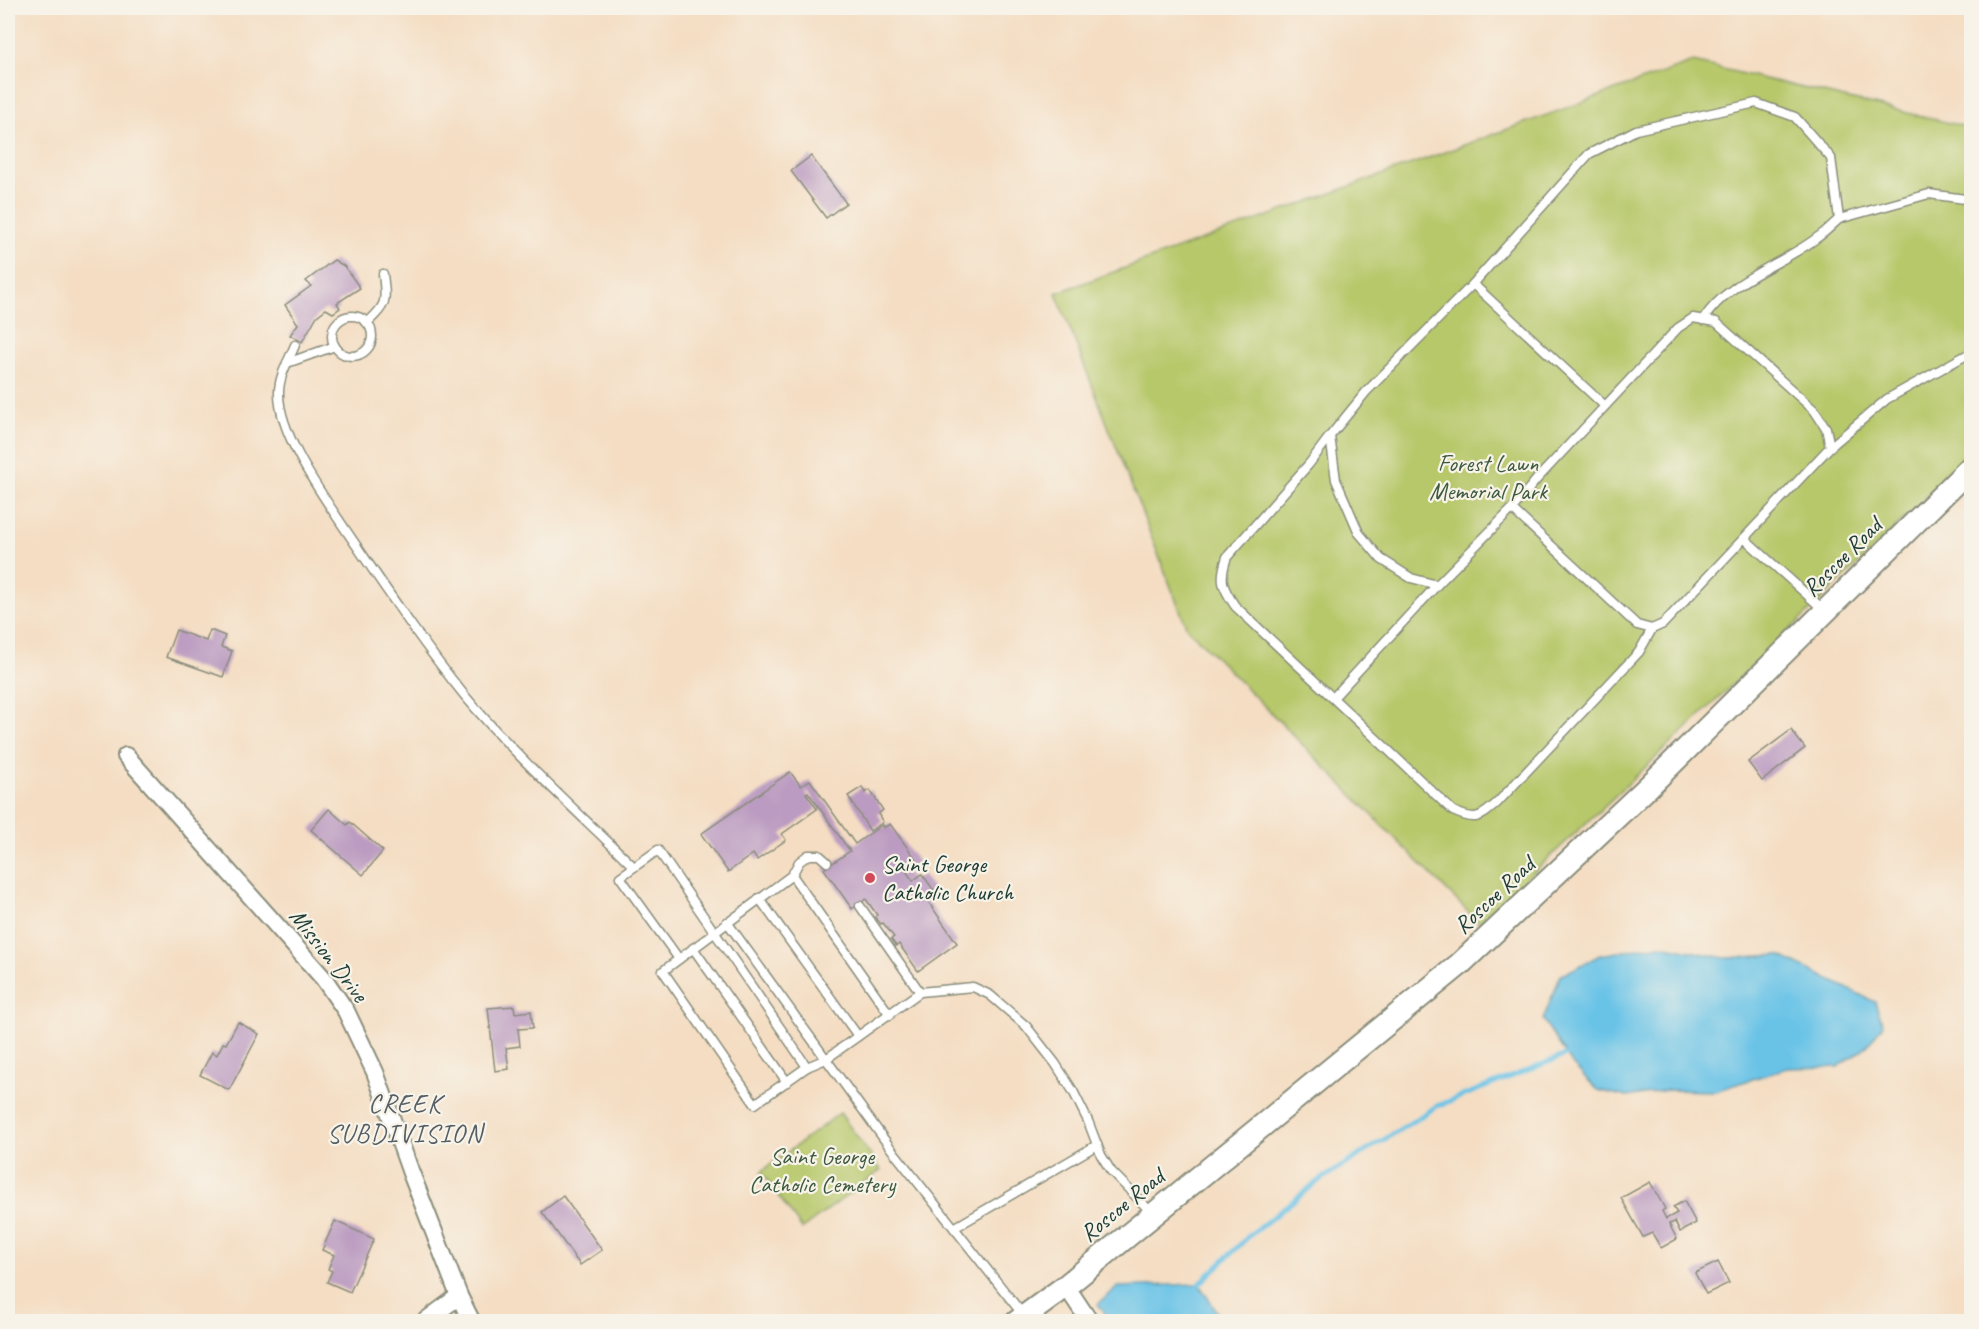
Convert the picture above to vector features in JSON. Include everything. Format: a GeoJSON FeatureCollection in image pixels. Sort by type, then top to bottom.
{"type":"FeatureCollection","features":[{"type":"Feature","properties":{"kind":"main road","name":"Roscoe Road"},"geometry":{"type":"LineString","coordinates":[[1020,1319],[1066,1286],[1460,964],[1647,788],[1971,466]]}},
{"type":"Feature","properties":{"kind":"street","name":"Mission Drive"},"geometry":{"type":"LineString","coordinates":[[126,756],[324,979],[346,1011],[375,1072],[411,1173],[459,1296],[472,1322]]}},
{"type":"Feature","properties":{"kind":"street"},"geometry":{"type":"LineString","coordinates":[[1066,1286],[1090,1322]]}},
{"type":"Feature","properties":{"kind":"street"},"geometry":{"type":"LineString","coordinates":[[424,1322],[459,1296]]}},
{"type":"Feature","properties":{"kind":"lane"},"geometry":{"type":"LineString","coordinates":[[1839,219],[1832,158],[1795,117],[1756,104],[1636,130],[1589,154],[1473,284],[1366,392],[1309,464],[1227,557],[1221,574],[1224,591],[1235,606],[1453,811],[1469,818],[1482,816],[1497,803],[1639,652],[1652,629],[1663,624],[1830,447],[1887,399],[1971,352]]}},
{"type":"Feature","properties":{"kind":"lane"},"geometry":{"type":"LineString","coordinates":[[1703,320],[1711,306],[1755,274],[1818,238],[1839,219],[1929,194],[1971,200]]}},
{"type":"Feature","properties":{"kind":"lane"},"geometry":{"type":"LineString","coordinates":[[367,323],[380,312],[386,300],[383,274]]}},
{"type":"Feature","properties":{"kind":"lane"},"geometry":{"type":"LineString","coordinates":[[1473,284],[1605,406]]}},
{"type":"Feature","properties":{"kind":"lane"},"geometry":{"type":"LineString","coordinates":[[350,316],[367,323],[372,341],[365,352],[352,356],[345,355],[335,346],[332,333],[338,321],[350,316]]}},
{"type":"Feature","properties":{"kind":"lane"},"geometry":{"type":"LineString","coordinates":[[1333,698],[1437,585],[1512,509],[1537,479],[1678,328],[1693,318],[1716,322],[1814,410],[1826,428],[1830,447]]}},
{"type":"Feature","properties":{"kind":"lane"},"geometry":{"type":"LineString","coordinates":[[295,345],[279,392],[282,413],[313,480],[363,555],[464,695],[501,737],[634,867]]}},
{"type":"Feature","properties":{"kind":"lane"},"geometry":{"type":"LineString","coordinates":[[287,363],[335,346]]}},
{"type":"Feature","properties":{"kind":"lane"},"geometry":{"type":"LineString","coordinates":[[1330,436],[1336,480],[1359,533],[1381,559],[1411,578],[1437,585]]}},
{"type":"Feature","properties":{"kind":"lane"},"geometry":{"type":"LineString","coordinates":[[1512,509],[1637,625],[1652,629]]}},
{"type":"Feature","properties":{"kind":"lane"},"geometry":{"type":"LineString","coordinates":[[1745,539],[1825,611]]}},
{"type":"Feature","properties":{"kind":"lane"},"geometry":{"type":"LineString","coordinates":[[679,959],[620,877],[658,850],[807,1067]]}},
{"type":"Feature","properties":{"kind":"lane"},"geometry":{"type":"LineString","coordinates":[[827,862],[819,855],[808,855],[799,862],[792,875],[663,971],[755,1104],[807,1067],[826,1059],[920,992],[973,987],[990,995],[1026,1026],[1073,1090],[1111,1171],[1153,1214]]}},
{"type":"Feature","properties":{"kind":"lane"},"geometry":{"type":"LineString","coordinates":[[792,875],[890,1014]]}},
{"type":"Feature","properties":{"kind":"lane"},"geometry":{"type":"LineString","coordinates":[[759,898],[858,1036]]}},
{"type":"Feature","properties":{"kind":"lane"},"geometry":{"type":"LineString","coordinates":[[860,906],[920,992]]}},
{"type":"Feature","properties":{"kind":"lane"},"geometry":{"type":"LineString","coordinates":[[727,922],[889,1146],[954,1228],[1020,1319]]}},
{"type":"Feature","properties":{"kind":"lane"},"geometry":{"type":"LineString","coordinates":[[693,948],[787,1082]]}},
{"type":"Feature","properties":{"kind":"lane"},"geometry":{"type":"LineString","coordinates":[[954,1228],[1097,1145]]}},
{"type":"Feature","properties":{"kind":"green space","name":"Forest Lawn Memorial Park"},"geometry":{"type":"Polygon","coordinates":[[[1693,62],[1971,128],[1971,453],[1728,690],[1479,923],[1187,628],[1056,293],[1693,62]]]}},
{"type":"Feature","properties":{"kind":"green space","name":"Saint George Catholic Cemetery"},"geometry":{"type":"Polygon","coordinates":[[[840,1113],[881,1170],[802,1229],[761,1172],[840,1113]]]}},
{"type":"Feature","properties":{"kind":"water"},"geometry":{"type":"Polygon","coordinates":[[[1661,945],[1725,958],[1779,955],[1875,1002],[1883,1025],[1867,1046],[1838,1067],[1787,1068],[1715,1091],[1667,1090],[1627,1097],[1598,1090],[1573,1065],[1543,1020],[1560,976],[1600,955],[1661,945]]]}},
{"type":"Feature","properties":{"kind":"water"},"geometry":{"type":"Polygon","coordinates":[[[1199,1284],[1222,1321],[1111,1321],[1098,1304],[1118,1287],[1199,1284]]]}},
{"type":"Feature","properties":{"kind":"building"},"geometry":{"type":"Polygon","coordinates":[[[811,156],[846,203],[826,218],[791,171],[811,156]]]}},
{"type":"Feature","properties":{"kind":"building"},"geometry":{"type":"Polygon","coordinates":[[[334,260],[344,266],[360,288],[337,303],[340,308],[333,313],[326,309],[317,316],[302,342],[290,335],[298,324],[285,305],[311,286],[306,281],[334,260]]]}},
{"type":"Feature","properties":{"kind":"building"},"geometry":{"type":"Polygon","coordinates":[[[176,630],[206,641],[210,630],[225,636],[221,647],[232,651],[223,677],[166,657],[176,630]]]}},
{"type":"Feature","properties":{"kind":"building"},"geometry":{"type":"Polygon","coordinates":[[[1791,730],[1805,748],[1762,781],[1748,762],[1791,730]]]}},
{"type":"Feature","properties":{"kind":"building","name":"Saint George Catholic Church"},"geometry":{"type":"Polygon","coordinates":[[[790,772],[801,786],[810,780],[855,844],[882,825],[883,828],[890,824],[918,862],[906,871],[913,881],[922,874],[936,893],[927,900],[957,943],[918,971],[899,944],[896,946],[891,939],[894,937],[883,923],[881,924],[875,917],[877,915],[866,899],[852,909],[824,869],[850,851],[808,792],[806,793],[817,809],[782,834],[786,840],[757,860],[753,854],[728,872],[701,834],[790,772]]]}},
{"type":"Feature","properties":{"kind":"building"},"geometry":{"type":"Polygon","coordinates":[[[862,787],[865,793],[870,790],[883,810],[878,814],[883,822],[870,831],[848,796],[862,787]]]}},
{"type":"Feature","properties":{"kind":"building"},"geometry":{"type":"Polygon","coordinates":[[[329,809],[347,825],[350,822],[383,851],[363,875],[311,830],[329,809]]]}},
{"type":"Feature","properties":{"kind":"building"},"geometry":{"type":"Polygon","coordinates":[[[514,1006],[515,1013],[531,1011],[533,1028],[518,1029],[520,1046],[506,1048],[509,1069],[495,1071],[488,1008],[514,1006]]]}},
{"type":"Feature","properties":{"kind":"building"},"geometry":{"type":"Polygon","coordinates":[[[238,1022],[259,1034],[229,1090],[200,1075],[212,1052],[217,1055],[238,1022]]]}},
{"type":"Feature","properties":{"kind":"building"},"geometry":{"type":"Polygon","coordinates":[[[1650,1182],[1665,1209],[1662,1211],[1666,1219],[1677,1213],[1673,1207],[1684,1201],[1696,1223],[1680,1232],[1675,1222],[1669,1224],[1677,1239],[1661,1248],[1652,1233],[1643,1237],[1621,1198],[1650,1182]]]}},
{"type":"Feature","properties":{"kind":"building"},"geometry":{"type":"Polygon","coordinates":[[[563,1196],[602,1250],[580,1265],[542,1212],[563,1196]]]}},
{"type":"Feature","properties":{"kind":"building"},"geometry":{"type":"Polygon","coordinates":[[[335,1221],[374,1239],[350,1292],[327,1282],[332,1271],[328,1269],[334,1255],[322,1250],[335,1221]]]}},
{"type":"Feature","properties":{"kind":"building"},"geometry":{"type":"Polygon","coordinates":[[[1718,1262],[1729,1283],[1706,1294],[1695,1273],[1718,1262]]]}},
{"type":"Feature","properties":{"kind":"waterway"},"geometry":{"type":"LineString","coordinates":[[1195,1288],[1250,1235],[1317,1182],[1437,1106],[1566,1055]]}},
{"type":"Feature","properties":{"kind":"place","name":"Saint George Catholic Church"},"geometry":{"type":"Point","coordinates":[870,878]}},
{"type":"Feature","properties":{"kind":"district","name":"CREEK SUBDIVISION"},"geometry":{"type":"Point","coordinates":[405,1118]}}]}
